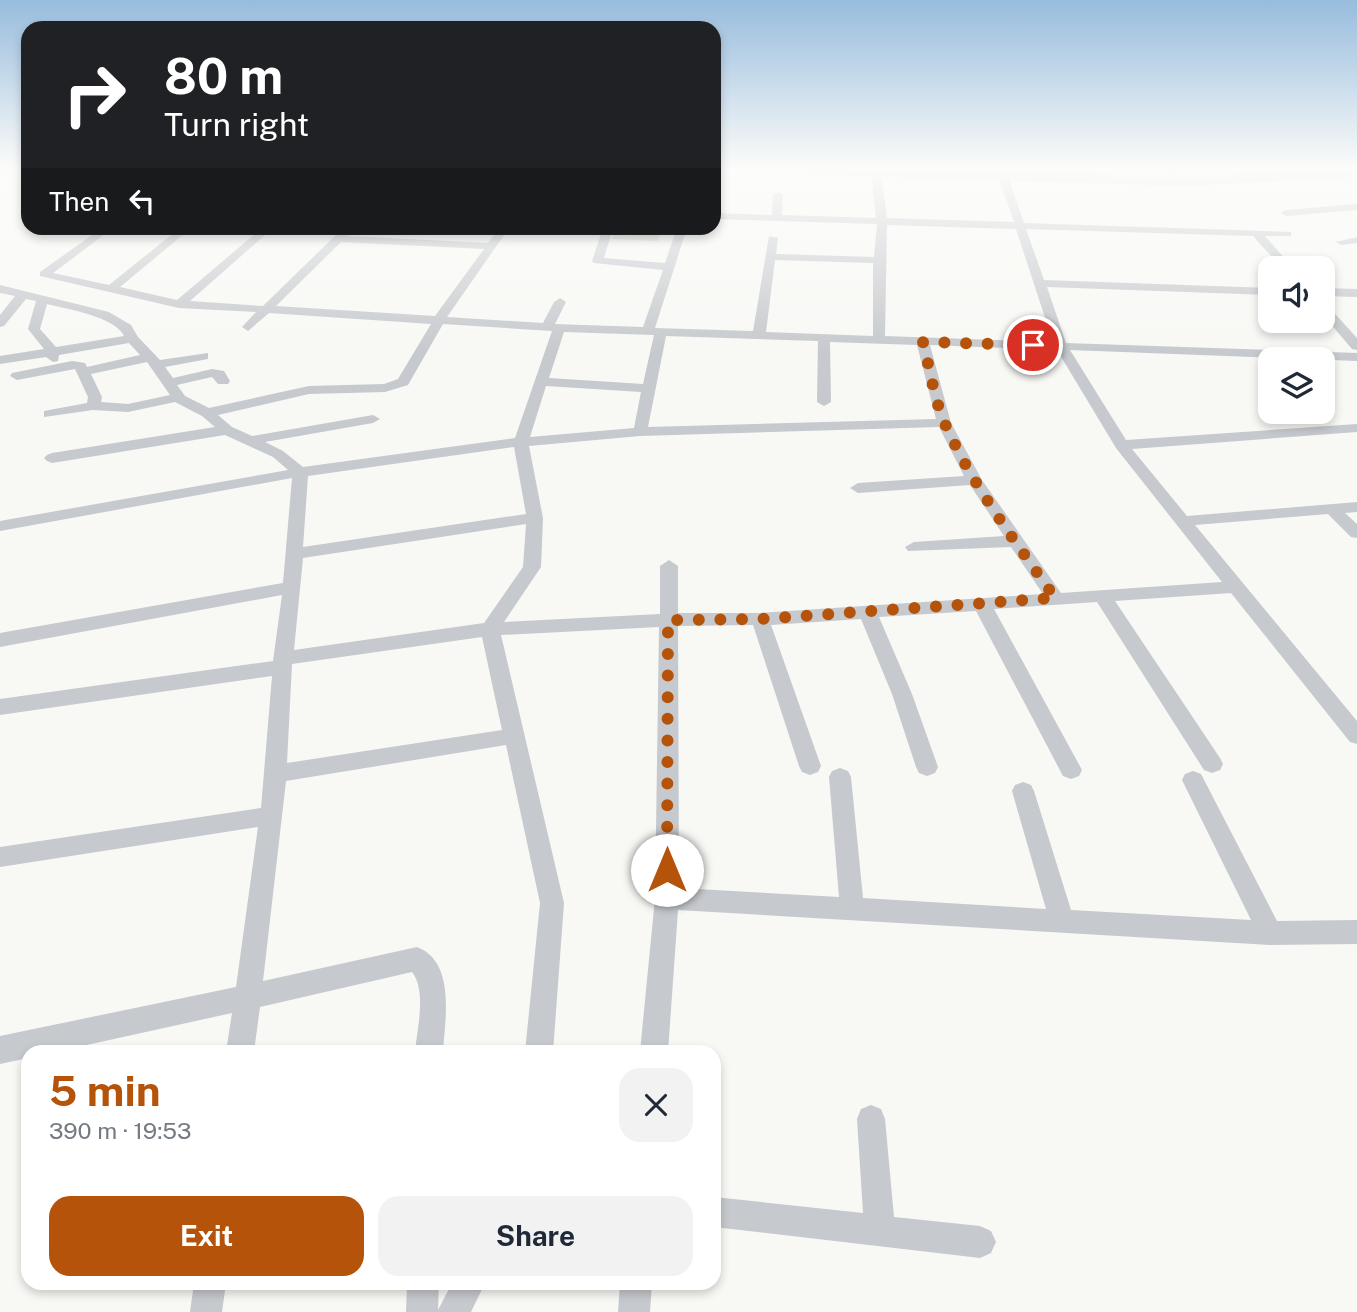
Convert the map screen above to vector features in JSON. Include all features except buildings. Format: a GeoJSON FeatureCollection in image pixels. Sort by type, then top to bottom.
{"type":"FeatureCollection","features":[{"type":"Feature","properties":{"kind":"street"},"geometry":{"type":"LineString","coordinates":[[879,340],[881,229]]}},
{"type":"Feature","properties":{"kind":"street"},"geometry":{"type":"LineString","coordinates":[[1022,229],[1061,346],[1121,445],[1357,736]]}},
{"type":"Feature","properties":{"kind":"street"},"geometry":{"type":"LineString","coordinates":[[1116,229],[1287,234]]}},
{"type":"Feature","properties":{"kind":"street"},"geometry":{"type":"LineString","coordinates":[[1257,234],[1277,256]]}},
{"type":"Feature","properties":{"kind":"street"},"geometry":{"type":"LineString","coordinates":[[98,235],[44,274],[179,304],[553,328],[1357,357]]}},
{"type":"Feature","properties":{"kind":"street"},"geometry":{"type":"LineString","coordinates":[[111,289],[177,235]]}},
{"type":"Feature","properties":{"kind":"street"},"geometry":{"type":"LineString","coordinates":[[179,304],[260,235]]}},
{"type":"Feature","properties":{"kind":"street"},"geometry":{"type":"LineString","coordinates":[[248,327],[342,235]]}},
{"type":"Feature","properties":{"kind":"street"},"geometry":{"type":"LineString","coordinates":[[207,413],[309,390],[358,391],[394,386],[403,382],[439,320],[498,235]]}},
{"type":"Feature","properties":{"kind":"street"},"geometry":{"type":"LineString","coordinates":[[606,235],[598,261],[668,267]]}},
{"type":"Feature","properties":{"kind":"street"},"geometry":{"type":"LineString","coordinates":[[640,432],[649,388],[654,331],[668,267],[679,235]]}},
{"type":"Feature","properties":{"kind":"street"},"geometry":{"type":"LineString","coordinates":[[758,334],[773,238]]}},
{"type":"Feature","properties":{"kind":"street"},"geometry":{"type":"LineString","coordinates":[[338,239],[491,246]]}},
{"type":"Feature","properties":{"kind":"street"},"geometry":{"type":"LineString","coordinates":[[1341,242],[1357,240]]}},
{"type":"Feature","properties":{"kind":"street"},"geometry":{"type":"LineString","coordinates":[[771,257],[879,260]]}},
{"type":"Feature","properties":{"kind":"street"},"geometry":{"type":"LineString","coordinates":[[1039,283],[1258,290]]}},
{"type":"Feature","properties":{"kind":"street"},"geometry":{"type":"LineString","coordinates":[[0,289],[105,315],[127,328],[132,339],[153,361],[178,397],[207,413],[227,430],[278,454],[300,472]]}},
{"type":"Feature","properties":{"kind":"street"},"geometry":{"type":"LineString","coordinates":[[1335,292],[1357,293]]}},
{"type":"Feature","properties":{"kind":"street"},"geometry":{"type":"LineString","coordinates":[[0,323],[22,296]]}},
{"type":"Feature","properties":{"kind":"street"},"geometry":{"type":"LineString","coordinates":[[41,301],[34,329],[54,354],[51,369]]}},
{"type":"Feature","properties":{"kind":"street"},"geometry":{"type":"LineString","coordinates":[[540,1045],[552,903],[490,629],[532,567],[535,518],[521,442],[541,382],[560,302]]}},
{"type":"Feature","properties":{"kind":"street"},"geometry":{"type":"LineString","coordinates":[[1335,306],[1357,306]]}},
{"type":"Feature","properties":{"kind":"street"},"geometry":{"type":"LineString","coordinates":[[1335,320],[1357,346]]}},
{"type":"Feature","properties":{"kind":"street"},"geometry":{"type":"LineString","coordinates":[[824,338],[824,402]]}},
{"type":"Feature","properties":{"kind":"street"},"geometry":{"type":"LineString","coordinates":[[0,360],[132,339]]}},
{"type":"Feature","properties":{"kind":"street"},"geometry":{"type":"LineString","coordinates":[[923,342],[944,423],[974,480],[1055,598]]}},
{"type":"Feature","properties":{"kind":"street"},"geometry":{"type":"LineString","coordinates":[[83,372],[203,356]]}},
{"type":"Feature","properties":{"kind":"street"},"geometry":{"type":"LineString","coordinates":[[17,376],[78,365],[95,397],[93,406]]}},
{"type":"Feature","properties":{"kind":"street"},"geometry":{"type":"LineString","coordinates":[[169,383],[212,373],[219,374],[223,381]]}},
{"type":"Feature","properties":{"kind":"street"},"geometry":{"type":"LineString","coordinates":[[541,382],[649,388]]}},
{"type":"Feature","properties":{"kind":"street"},"geometry":{"type":"LineString","coordinates":[[48,414],[93,406],[128,408],[178,397]]}},
{"type":"Feature","properties":{"kind":"street"},"geometry":{"type":"LineString","coordinates":[[253,440],[373,419]]}},
{"type":"Feature","properties":{"kind":"street"},"geometry":{"type":"LineString","coordinates":[[0,526],[300,472],[521,442],[640,432],[944,423]]}},
{"type":"Feature","properties":{"kind":"street"},"geometry":{"type":"LineString","coordinates":[[1121,445],[1357,428]]}},
{"type":"Feature","properties":{"kind":"street"},"geometry":{"type":"LineString","coordinates":[[52,458],[227,430]]}},
{"type":"Feature","properties":{"kind":"street"},"geometry":{"type":"LineString","coordinates":[[241,1045],[276,775],[300,472]]}},
{"type":"Feature","properties":{"kind":"street"},"geometry":{"type":"LineString","coordinates":[[858,488],[974,480]]}},
{"type":"Feature","properties":{"kind":"street"},"geometry":{"type":"LineString","coordinates":[[1183,521],[1357,507]]}},
{"type":"Feature","properties":{"kind":"street"},"geometry":{"type":"LineString","coordinates":[[1332,509],[1357,533]]}},
{"type":"Feature","properties":{"kind":"street"},"geometry":{"type":"LineString","coordinates":[[295,554],[535,518]]}},
{"type":"Feature","properties":{"kind":"street"},"geometry":{"type":"LineString","coordinates":[[914,547],[1016,541]]}},
{"type":"Feature","properties":{"kind":"street"},"geometry":{"type":"LineString","coordinates":[[655,1045],[667,898],[669,566]]}},
{"type":"Feature","properties":{"kind":"street"},"geometry":{"type":"LineString","coordinates":[[0,640],[292,587]]}},
{"type":"Feature","properties":{"kind":"street"},"geometry":{"type":"LineString","coordinates":[[0,707],[490,629],[668,620],[760,619],[1238,587]]}},
{"type":"Feature","properties":{"kind":"street"},"geometry":{"type":"LineString","coordinates":[[1103,597],[1212,764]]}},
{"type":"Feature","properties":{"kind":"street"},"geometry":{"type":"LineString","coordinates":[[982,604],[1071,770]]}},
{"type":"Feature","properties":{"kind":"street"},"geometry":{"type":"LineString","coordinates":[[867,612],[902,694],[928,768]]}},
{"type":"Feature","properties":{"kind":"street"},"geometry":{"type":"LineString","coordinates":[[760,619],[810,766]]}},
{"type":"Feature","properties":{"kind":"street"},"geometry":{"type":"LineString","coordinates":[[276,775],[514,736]]}},
{"type":"Feature","properties":{"kind":"street"},"geometry":{"type":"LineString","coordinates":[[840,777],[852,908]]}},
{"type":"Feature","properties":{"kind":"street"},"geometry":{"type":"LineString","coordinates":[[1193,780],[1270,933]]}},
{"type":"Feature","properties":{"kind":"street"},"geometry":{"type":"LineString","coordinates":[[1023,791],[1062,920]]}},
{"type":"Feature","properties":{"kind":"street"},"geometry":{"type":"LineString","coordinates":[[0,857],[270,816]]}},
{"type":"Feature","properties":{"kind":"street"},"geometry":{"type":"LineString","coordinates":[[667,898],[1270,933],[1357,932]]}},
{"type":"Feature","properties":{"kind":"street"},"geometry":{"type":"LineString","coordinates":[[23,1045],[416,959],[429,972],[431,984],[429,1045]]}},
{"type":"Feature","properties":{"kind":"street"},"geometry":{"type":"LineString","coordinates":[[0,1050],[21,1046]]}},
{"type":"Feature","properties":{"kind":"street"},"geometry":{"type":"LineString","coordinates":[[871,1119],[880,1230]]}},
{"type":"Feature","properties":{"kind":"street"},"geometry":{"type":"LineString","coordinates":[[721,1213],[980,1242]]}},
{"type":"Feature","properties":{"kind":"street"},"geometry":{"type":"LineString","coordinates":[[206,1312],[209,1290]]}},
{"type":"Feature","properties":{"kind":"street"},"geometry":{"type":"LineString","coordinates":[[422,1312],[423,1290]]}},
{"type":"Feature","properties":{"kind":"street"},"geometry":{"type":"LineString","coordinates":[[454,1312],[465,1290]]}},
{"type":"Feature","properties":{"kind":"street"},"geometry":{"type":"LineString","coordinates":[[634,1312],[636,1290]]}},
{"type":"Feature","properties":{"kind":"shaded area"},"geometry":{"type":"Polygon","coordinates":[[[613,235],[660,235],[658,241],[612,239],[613,235]]]}},
{"type":"Feature","properties":{"kind":"route"},"geometry":{"type":"LineString","coordinates":[[667,870],[668,620],[760,619],[1055,598],[974,480],[944,423],[923,342],[1033,345]]}}]}
